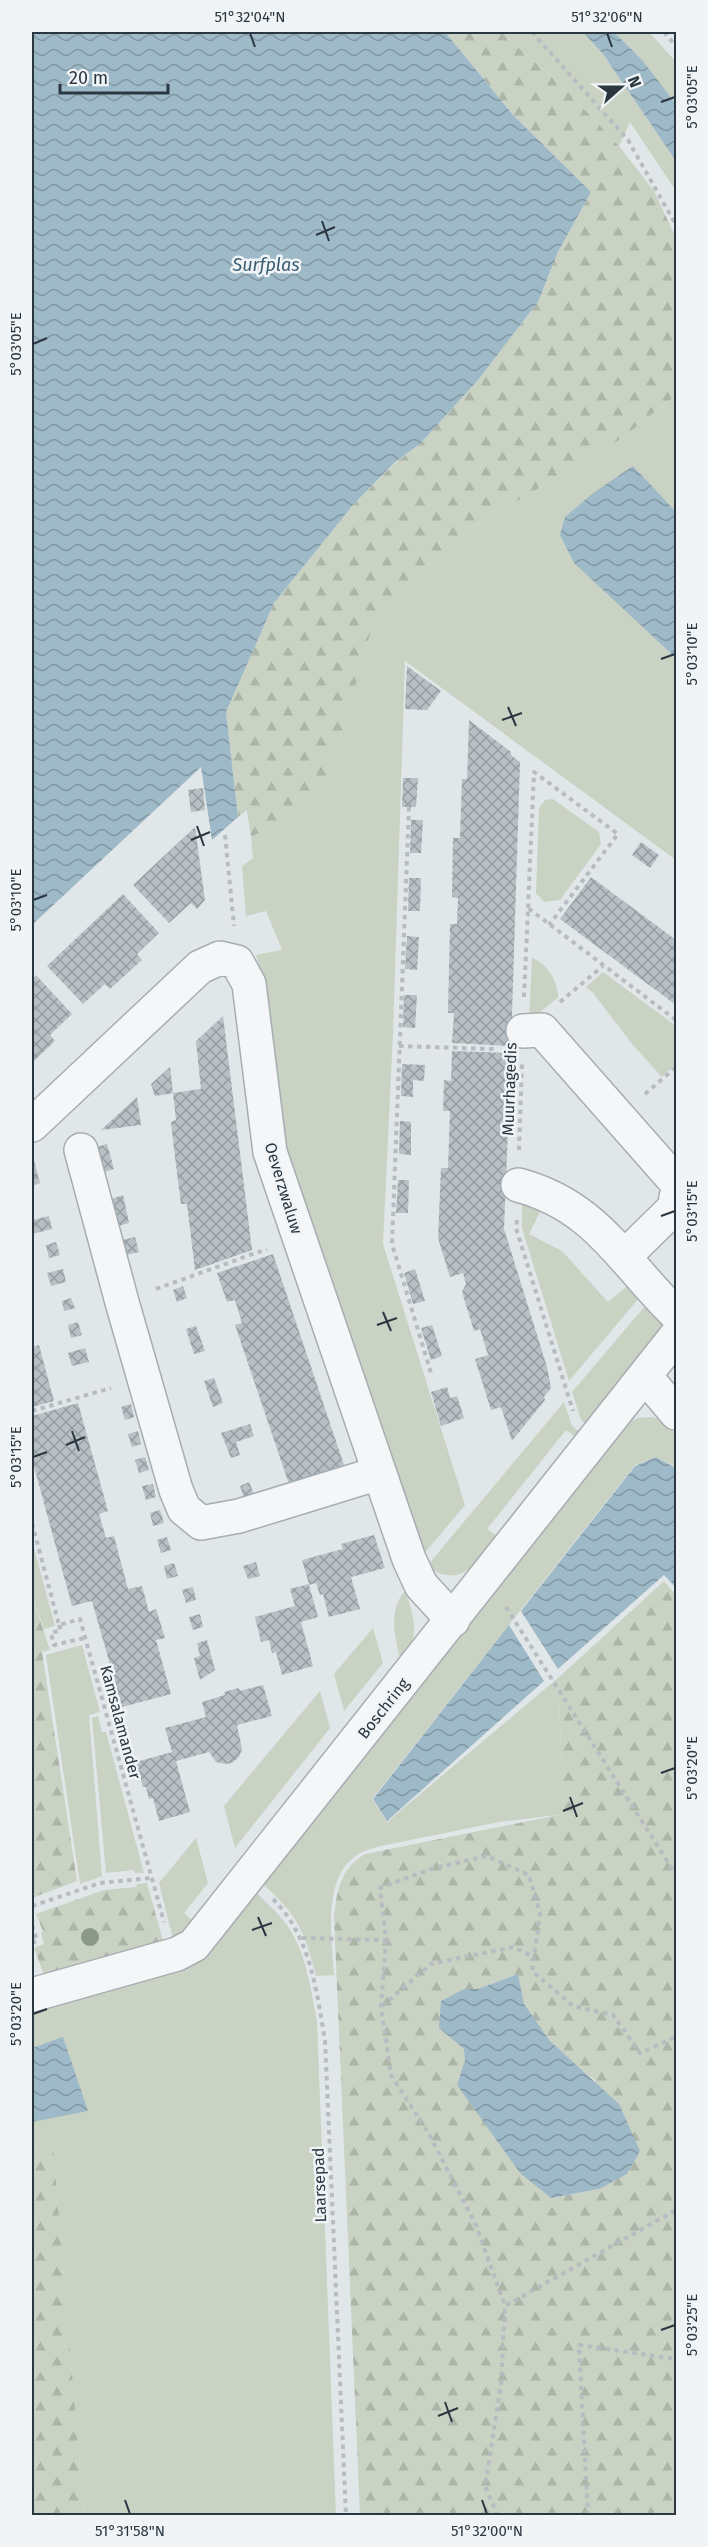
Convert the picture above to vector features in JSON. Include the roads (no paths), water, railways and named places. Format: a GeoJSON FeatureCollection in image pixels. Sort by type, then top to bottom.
{"type":"FeatureCollection","features":[{"type":"Feature","properties":{"kind":"street","name":"Oeverzwaluw"},"geometry":{"type":"LineString","coordinates":[[32,1125],[200,968],[220,958],[237,962],[249,984],[270,1152],[409,1559],[421,1585],[453,1620]]}},
{"type":"Feature","properties":{"kind":"street"},"geometry":{"type":"LineString","coordinates":[[523,1040],[542,1030],[676,1182]]}},
{"type":"Feature","properties":{"kind":"street"},"geometry":{"type":"LineString","coordinates":[[81,1150],[144,1379],[176,1490],[184,1509],[201,1523],[239,1516],[379,1473]]}},
{"type":"Feature","properties":{"kind":"street"},"geometry":{"type":"LineString","coordinates":[[518,1185],[537,1190],[587,1217],[676,1314]]}},
{"type":"Feature","properties":{"kind":"street"},"geometry":{"type":"LineString","coordinates":[[625,1256],[675,1208],[676,1197]]}},
{"type":"Feature","properties":{"kind":"street","name":"Boschring"},"geometry":{"type":"LineString","coordinates":[[32,1995],[173,1955],[194,1945],[676,1336]]}},
{"type":"Feature","properties":{"kind":"street"},"geometry":{"type":"LineString","coordinates":[[645,1376],[676,1413]]}},
{"type":"Feature","properties":{"kind":"water","name":"Surfplas"},"geometry":{"type":"Polygon","coordinates":[[[32,32],[445,32],[513,115],[591,192],[558,252],[538,302],[478,380],[420,444],[394,463],[353,505],[274,603],[226,712],[238,817],[212,840],[201,767],[32,925],[32,32]]]}},
{"type":"Feature","properties":{"kind":"water"},"geometry":{"type":"Polygon","coordinates":[[[583,32],[614,32],[643,61],[676,104],[676,161],[603,54],[583,32]]]}},
{"type":"Feature","properties":{"kind":"water"},"geometry":{"type":"Polygon","coordinates":[[[633,466],[676,512],[676,658],[574,563],[560,535],[565,517],[592,494],[633,466]]]}},
{"type":"Feature","properties":{"kind":"water"},"geometry":{"type":"Polygon","coordinates":[[[656,1457],[676,1468],[676,1588],[664,1575],[558,1669],[521,1611],[635,1466],[656,1457]]]}},
{"type":"Feature","properties":{"kind":"water"},"geometry":{"type":"Polygon","coordinates":[[[509,1625],[544,1681],[387,1821],[373,1799],[509,1625]]]}},
{"type":"Feature","properties":{"kind":"water"},"geometry":{"type":"Polygon","coordinates":[[[518,1974],[524,2004],[550,2041],[619,2104],[640,2151],[627,2174],[599,2189],[551,2198],[520,2173],[457,2085],[465,2060],[464,2049],[439,2028],[441,2001],[464,1989],[478,1989],[518,1974]]]}},
{"type":"Feature","properties":{"kind":"water"},"geometry":{"type":"Polygon","coordinates":[[[63,2037],[88,2111],[32,2122],[32,2048],[63,2037]]]}}]}
